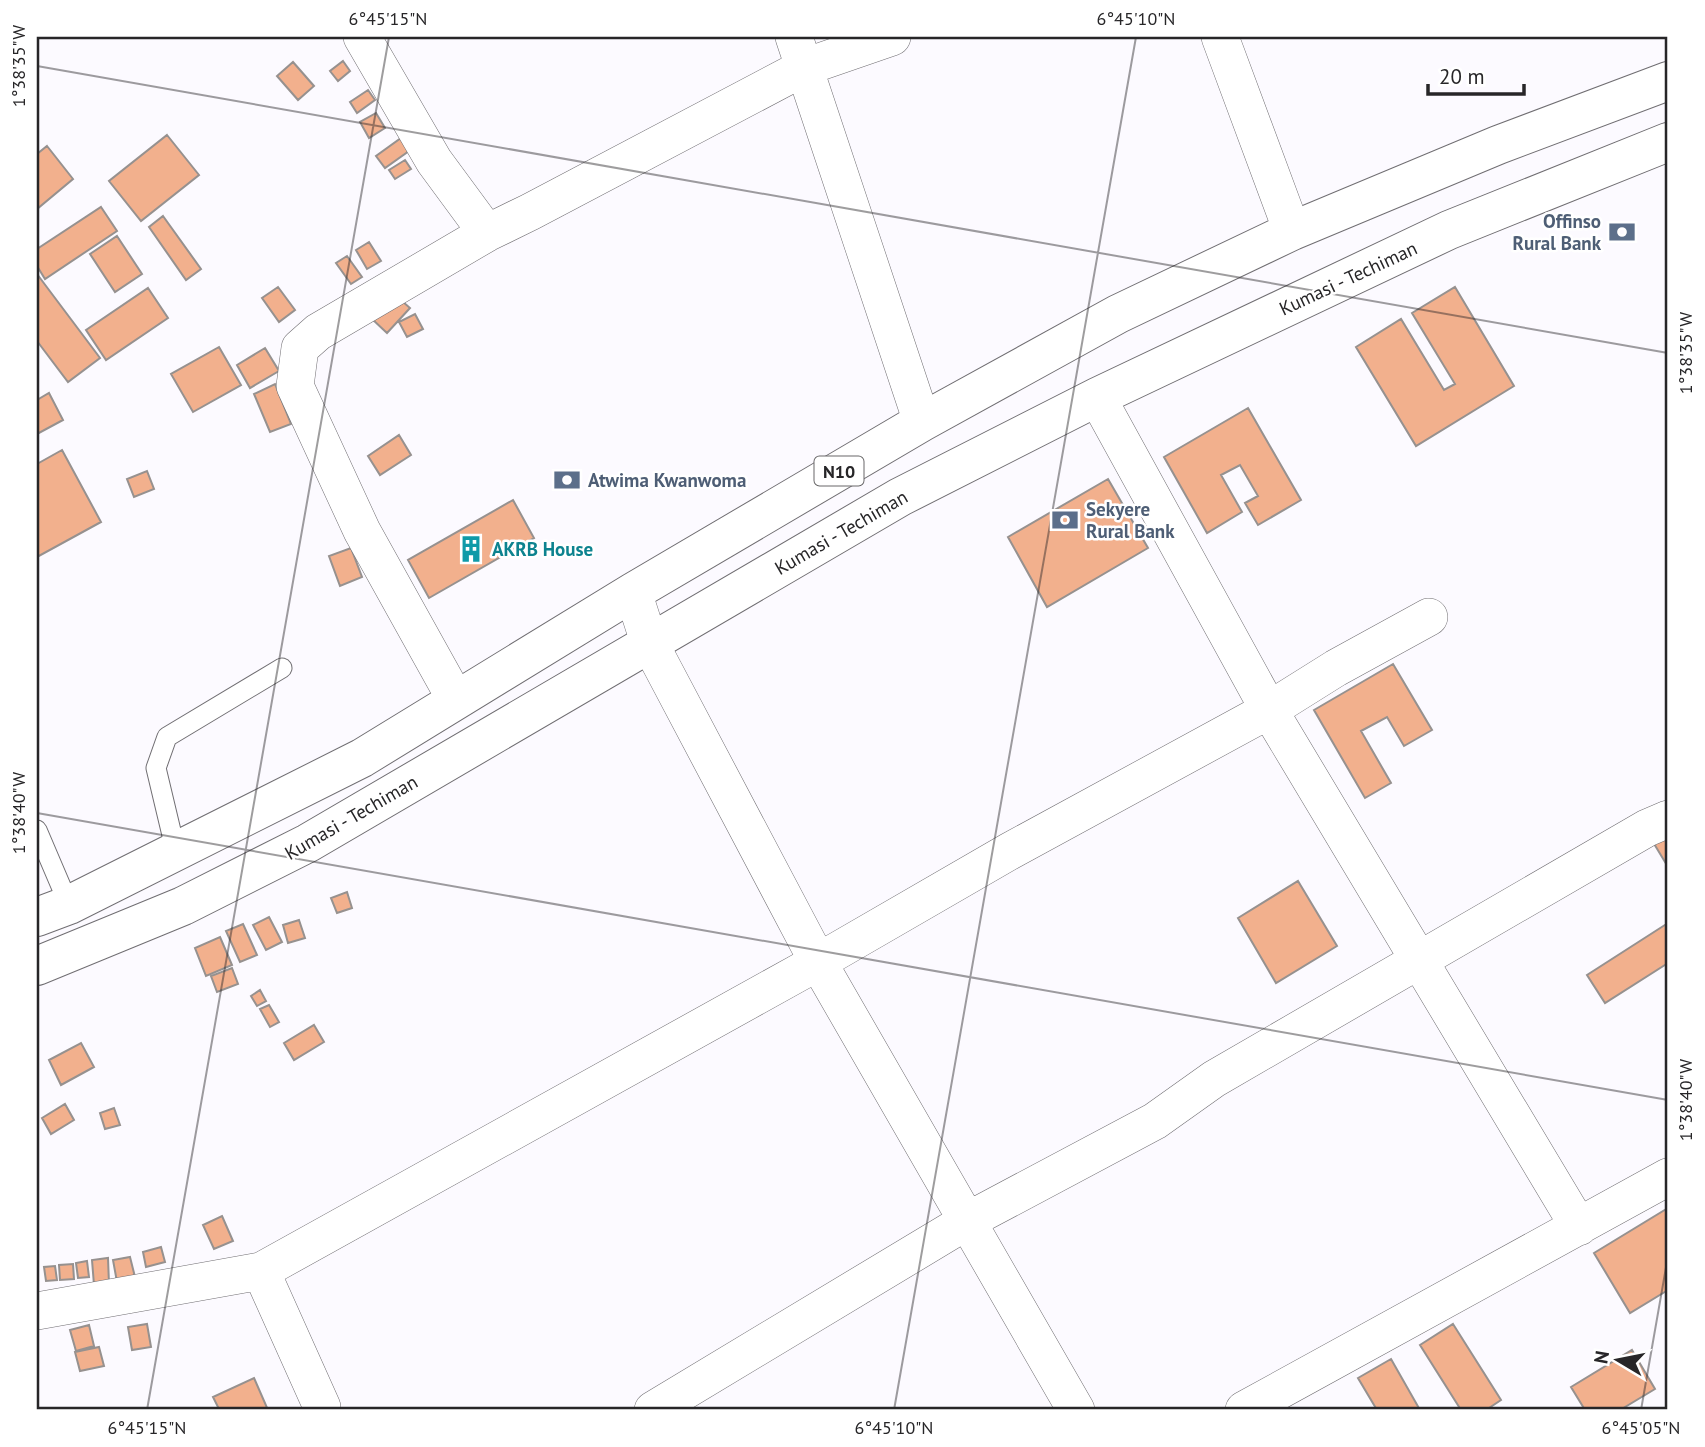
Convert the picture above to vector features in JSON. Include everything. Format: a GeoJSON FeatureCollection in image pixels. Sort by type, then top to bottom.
{"type":"FeatureCollection","features":[{"type":"Feature","properties":{"kind":"highway","name":"N10"},"geometry":{"type":"LineString","coordinates":[[53,911],[362,758],[633,592],[922,422],[1118,314],[1292,231],[1498,145],[1668,81]]}},
{"type":"Feature","properties":{"kind":"highway","name":"Kumasi - Techiman"},"geometry":{"type":"LineString","coordinates":[[37,966],[183,906],[308,843],[900,497],[1097,397],[1450,230],[1668,142]]}},
{"type":"Feature","properties":{"kind":"street"},"geometry":{"type":"LineString","coordinates":[[362,37],[435,161],[488,233]]}},
{"type":"Feature","properties":{"kind":"street"},"geometry":{"type":"LineString","coordinates":[[456,700],[362,531],[295,386],[300,348],[318,332],[799,52],[892,37]]}},
{"type":"Feature","properties":{"kind":"street"},"geometry":{"type":"LineString","coordinates":[[1220,37],[1292,231]]}},
{"type":"Feature","properties":{"kind":"street"},"geometry":{"type":"LineString","coordinates":[[799,52],[922,422]]}},
{"type":"Feature","properties":{"kind":"street"},"geometry":{"type":"LineString","coordinates":[[1097,397],[1269,710],[1579,1227]]}},
{"type":"Feature","properties":{"kind":"street"},"geometry":{"type":"LineString","coordinates":[[633,592],[649,642],[818,962],[1076,1410]]}},
{"type":"Feature","properties":{"kind":"street"},"geometry":{"type":"LineString","coordinates":[[37,1311],[261,1271],[818,962],[1010,851],[1269,710],[1336,668],[1429,617]]}},
{"type":"Feature","properties":{"kind":"street"},"geometry":{"type":"LineString","coordinates":[[653,1410],[967,1221],[1155,1121],[1214,1079],[1647,828],[1668,819]]}},
{"type":"Feature","properties":{"kind":"street"},"geometry":{"type":"LineString","coordinates":[[1244,1410],[1668,1178]]}},
{"type":"Feature","properties":{"kind":"street"},"geometry":{"type":"LineString","coordinates":[[261,1271],[322,1407]]}},
{"type":"Feature","properties":{"kind":"lane"},"geometry":{"type":"LineString","coordinates":[[176,852],[156,768],[167,737],[282,668]]}},
{"type":"Feature","properties":{"kind":"lane"},"geometry":{"type":"LineString","coordinates":[[37,830],[53,911]]}},
{"type":"Feature","properties":{"kind":"building"},"geometry":{"type":"Polygon","coordinates":[[[343,61],[350,71],[338,81],[330,71],[343,61]]]}},
{"type":"Feature","properties":{"kind":"building"},"geometry":{"type":"Polygon","coordinates":[[[293,62],[314,86],[298,100],[277,76],[293,62]]]}},
{"type":"Feature","properties":{"kind":"building"},"geometry":{"type":"Polygon","coordinates":[[[368,90],[375,100],[357,113],[350,102],[368,90]]]}},
{"type":"Feature","properties":{"kind":"building"},"geometry":{"type":"Polygon","coordinates":[[[376,113],[385,128],[369,138],[360,122],[376,113]]]}},
{"type":"Feature","properties":{"kind":"building"},"geometry":{"type":"Polygon","coordinates":[[[167,135],[199,175],[141,221],[109,181],[167,135]]]}},
{"type":"Feature","properties":{"kind":"building"},"geometry":{"type":"Polygon","coordinates":[[[401,138],[409,151],[385,168],[376,156],[401,138]]]}},
{"type":"Feature","properties":{"kind":"building"},"geometry":{"type":"Polygon","coordinates":[[[47,146],[73,179],[37,209],[37,154],[47,146]]]}},
{"type":"Feature","properties":{"kind":"building"},"geometry":{"type":"Polygon","coordinates":[[[405,160],[411,169],[395,179],[389,170],[405,160]]]}},
{"type":"Feature","properties":{"kind":"building"},"geometry":{"type":"Polygon","coordinates":[[[101,207],[117,231],[45,279],[37,266],[37,249],[101,207]]]}},
{"type":"Feature","properties":{"kind":"building"},"geometry":{"type":"Polygon","coordinates":[[[163,216],[201,269],[186,280],[149,227],[163,216]]]}},
{"type":"Feature","properties":{"kind":"building"},"geometry":{"type":"Polygon","coordinates":[[[117,236],[142,274],[115,292],[90,254],[117,236]]]}},
{"type":"Feature","properties":{"kind":"building"},"geometry":{"type":"Polygon","coordinates":[[[369,242],[381,261],[367,269],[356,250],[369,242]]]}},
{"type":"Feature","properties":{"kind":"building"},"geometry":{"type":"Polygon","coordinates":[[[347,256],[362,277],[351,284],[336,263],[347,256]]]}},
{"type":"Feature","properties":{"kind":"building"},"geometry":{"type":"Polygon","coordinates":[[[37,274],[100,358],[68,382],[37,341],[37,274]]]}},
{"type":"Feature","properties":{"kind":"building"},"geometry":{"type":"Polygon","coordinates":[[[278,287],[295,310],[279,322],[262,298],[278,287]]]}},
{"type":"Feature","properties":{"kind":"building"},"geometry":{"type":"Polygon","coordinates":[[[1455,287],[1514,386],[1416,446],[1356,347],[1401,319],[1444,390],[1455,384],[1412,313],[1455,287]]]}},
{"type":"Feature","properties":{"kind":"building"},"geometry":{"type":"Polygon","coordinates":[[[148,288],[168,318],[106,360],[86,330],[148,288]]]}},
{"type":"Feature","properties":{"kind":"building"},"geometry":{"type":"Polygon","coordinates":[[[394,294],[410,308],[387,333],[372,319],[394,294]]]}},
{"type":"Feature","properties":{"kind":"building"},"geometry":{"type":"Polygon","coordinates":[[[415,314],[423,329],[407,337],[399,322],[415,314]]]}},
{"type":"Feature","properties":{"kind":"building"},"geometry":{"type":"Polygon","coordinates":[[[219,347],[241,385],[193,412],[171,374],[219,347]]]}},
{"type":"Feature","properties":{"kind":"building"},"geometry":{"type":"Polygon","coordinates":[[[265,348],[279,371],[250,388],[237,365],[265,348]]]}},
{"type":"Feature","properties":{"kind":"building"},"geometry":{"type":"Polygon","coordinates":[[[275,384],[291,424],[270,432],[254,394],[275,384]]]}},
{"type":"Feature","properties":{"kind":"building"},"geometry":{"type":"Polygon","coordinates":[[[49,393],[63,420],[37,434],[37,400],[49,393]]]}},
{"type":"Feature","properties":{"kind":"building"},"geometry":{"type":"Polygon","coordinates":[[[1248,408],[1301,500],[1258,525],[1245,503],[1258,496],[1240,465],[1221,475],[1242,512],[1207,533],[1164,457],[1248,408]]]}},
{"type":"Feature","properties":{"kind":"building"},"geometry":{"type":"Polygon","coordinates":[[[399,435],[411,455],[380,475],[368,456],[399,435]]]}},
{"type":"Feature","properties":{"kind":"building"},"geometry":{"type":"Polygon","coordinates":[[[62,450],[101,522],[37,557],[37,464],[62,450]]]}},
{"type":"Feature","properties":{"kind":"building"},"geometry":{"type":"Polygon","coordinates":[[[147,471],[154,489],[134,497],[127,479],[147,471]]]}},
{"type":"Feature","properties":{"kind":"building"},"geometry":{"type":"Polygon","coordinates":[[[1108,479],[1148,548],[1047,607],[1008,537],[1108,479]]]}},
{"type":"Feature","properties":{"kind":"building","name":"AKRB House"},"geometry":{"type":"Polygon","coordinates":[[[513,500],[534,538],[429,598],[408,560],[513,500]]]}},
{"type":"Feature","properties":{"kind":"building"},"geometry":{"type":"Polygon","coordinates":[[[351,548],[362,577],[340,586],[329,556],[351,548]]]}},
{"type":"Feature","properties":{"kind":"building"},"geometry":{"type":"Polygon","coordinates":[[[1393,664],[1432,730],[1404,746],[1387,717],[1361,731],[1391,783],[1365,798],[1314,710],[1393,664]]]}},
{"type":"Feature","properties":{"kind":"building"},"geometry":{"type":"Polygon","coordinates":[[[1668,826],[1668,867],[1650,837],[1668,826]]]}},
{"type":"Feature","properties":{"kind":"building"},"geometry":{"type":"Polygon","coordinates":[[[1298,881],[1337,946],[1276,983],[1238,918],[1298,881]]]}},
{"type":"Feature","properties":{"kind":"building"},"geometry":{"type":"Polygon","coordinates":[[[347,892],[352,908],[337,913],[331,898],[347,892]]]}},
{"type":"Feature","properties":{"kind":"building"},"geometry":{"type":"Polygon","coordinates":[[[269,917],[282,942],[266,950],[253,925],[269,917]]]}},
{"type":"Feature","properties":{"kind":"building"},"geometry":{"type":"Polygon","coordinates":[[[299,920],[305,938],[288,943],[283,925],[299,920]]]}},
{"type":"Feature","properties":{"kind":"building"},"geometry":{"type":"Polygon","coordinates":[[[1668,923],[1668,963],[1605,1003],[1587,975],[1668,923]]]}},
{"type":"Feature","properties":{"kind":"building"},"geometry":{"type":"Polygon","coordinates":[[[243,924],[257,955],[240,962],[226,931],[243,924]]]}},
{"type":"Feature","properties":{"kind":"building"},"geometry":{"type":"Polygon","coordinates":[[[220,937],[232,965],[206,976],[195,948],[220,937]]]}},
{"type":"Feature","properties":{"kind":"building"},"geometry":{"type":"Polygon","coordinates":[[[232,968],[238,984],[217,992],[211,976],[232,968]]]}},
{"type":"Feature","properties":{"kind":"building"},"geometry":{"type":"Polygon","coordinates":[[[260,990],[266,1001],[257,1006],[251,996],[260,990]]]}},
{"type":"Feature","properties":{"kind":"building"},"geometry":{"type":"Polygon","coordinates":[[[269,1005],[279,1022],[270,1027],[260,1009],[269,1005]]]}},
{"type":"Feature","properties":{"kind":"building"},"geometry":{"type":"Polygon","coordinates":[[[314,1025],[324,1042],[294,1060],[284,1043],[314,1025]]]}},
{"type":"Feature","properties":{"kind":"building"},"geometry":{"type":"Polygon","coordinates":[[[81,1043],[94,1067],[61,1085],[49,1060],[81,1043]]]}},
{"type":"Feature","properties":{"kind":"building"},"geometry":{"type":"Polygon","coordinates":[[[65,1104],[74,1120],[51,1134],[42,1118],[65,1104]]]}},
{"type":"Feature","properties":{"kind":"building"},"geometry":{"type":"Polygon","coordinates":[[[114,1108],[120,1125],[105,1129],[100,1113],[114,1108]]]}},
{"type":"Feature","properties":{"kind":"building"},"geometry":{"type":"Polygon","coordinates":[[[1668,1208],[1668,1290],[1630,1313],[1594,1253],[1668,1208]]]}},
{"type":"Feature","properties":{"kind":"building"},"geometry":{"type":"Polygon","coordinates":[[[222,1216],[233,1241],[214,1249],[203,1225],[222,1216]]]}},
{"type":"Feature","properties":{"kind":"building"},"geometry":{"type":"Polygon","coordinates":[[[161,1247],[165,1262],[146,1267],[143,1252],[161,1247]]]}},
{"type":"Feature","properties":{"kind":"building"},"geometry":{"type":"Polygon","coordinates":[[[130,1257],[135,1277],[117,1282],[113,1260],[130,1257]]]}},
{"type":"Feature","properties":{"kind":"building"},"geometry":{"type":"Polygon","coordinates":[[[108,1258],[109,1284],[94,1285],[92,1260],[108,1258]]]}},
{"type":"Feature","properties":{"kind":"building"},"geometry":{"type":"Polygon","coordinates":[[[87,1261],[89,1277],[78,1278],[76,1263],[87,1261]]]}},
{"type":"Feature","properties":{"kind":"building"},"geometry":{"type":"Polygon","coordinates":[[[73,1264],[74,1279],[60,1280],[59,1265],[73,1264]]]}},
{"type":"Feature","properties":{"kind":"building"},"geometry":{"type":"Polygon","coordinates":[[[55,1266],[57,1280],[46,1281],[44,1267],[55,1266]]]}},
{"type":"Feature","properties":{"kind":"building"},"geometry":{"type":"Polygon","coordinates":[[[147,1324],[151,1347],[132,1350],[128,1327],[147,1324]]]}},
{"type":"Feature","properties":{"kind":"building"},"geometry":{"type":"Polygon","coordinates":[[[1453,1324],[1501,1400],[1486,1410],[1461,1410],[1420,1345],[1453,1324]]]}},
{"type":"Feature","properties":{"kind":"building"},"geometry":{"type":"Polygon","coordinates":[[[89,1325],[94,1346],[76,1351],[70,1330],[89,1325]]]}},
{"type":"Feature","properties":{"kind":"building"},"geometry":{"type":"Polygon","coordinates":[[[99,1347],[104,1366],[80,1371],[75,1352],[99,1347]]]}},
{"type":"Feature","properties":{"kind":"building"},"geometry":{"type":"Polygon","coordinates":[[[1632,1350],[1655,1389],[1620,1410],[1585,1410],[1571,1387],[1632,1350]]]}},
{"type":"Feature","properties":{"kind":"building"},"geometry":{"type":"Polygon","coordinates":[[[1391,1359],[1420,1410],[1377,1410],[1358,1378],[1391,1359]]]}},
{"type":"Feature","properties":{"kind":"building"},"geometry":{"type":"Polygon","coordinates":[[[254,1378],[268,1410],[217,1410],[219,1409],[213,1397],[254,1378]]]}},
{"type":"Feature","properties":{"kind":"place","name":"Offinso Rural Bank"},"geometry":{"type":"Point","coordinates":[1622,232]}},
{"type":"Feature","properties":{"kind":"place","name":"Atwima Kwanwoma"},"geometry":{"type":"Point","coordinates":[567,480]}},
{"type":"Feature","properties":{"kind":"place","name":"Sekyere Rural Bank"},"geometry":{"type":"Point","coordinates":[1065,520]}},
{"type":"Feature","properties":{"kind":"place","name":"AKRB House"},"geometry":{"type":"Point","coordinates":[471,549]}}]}
